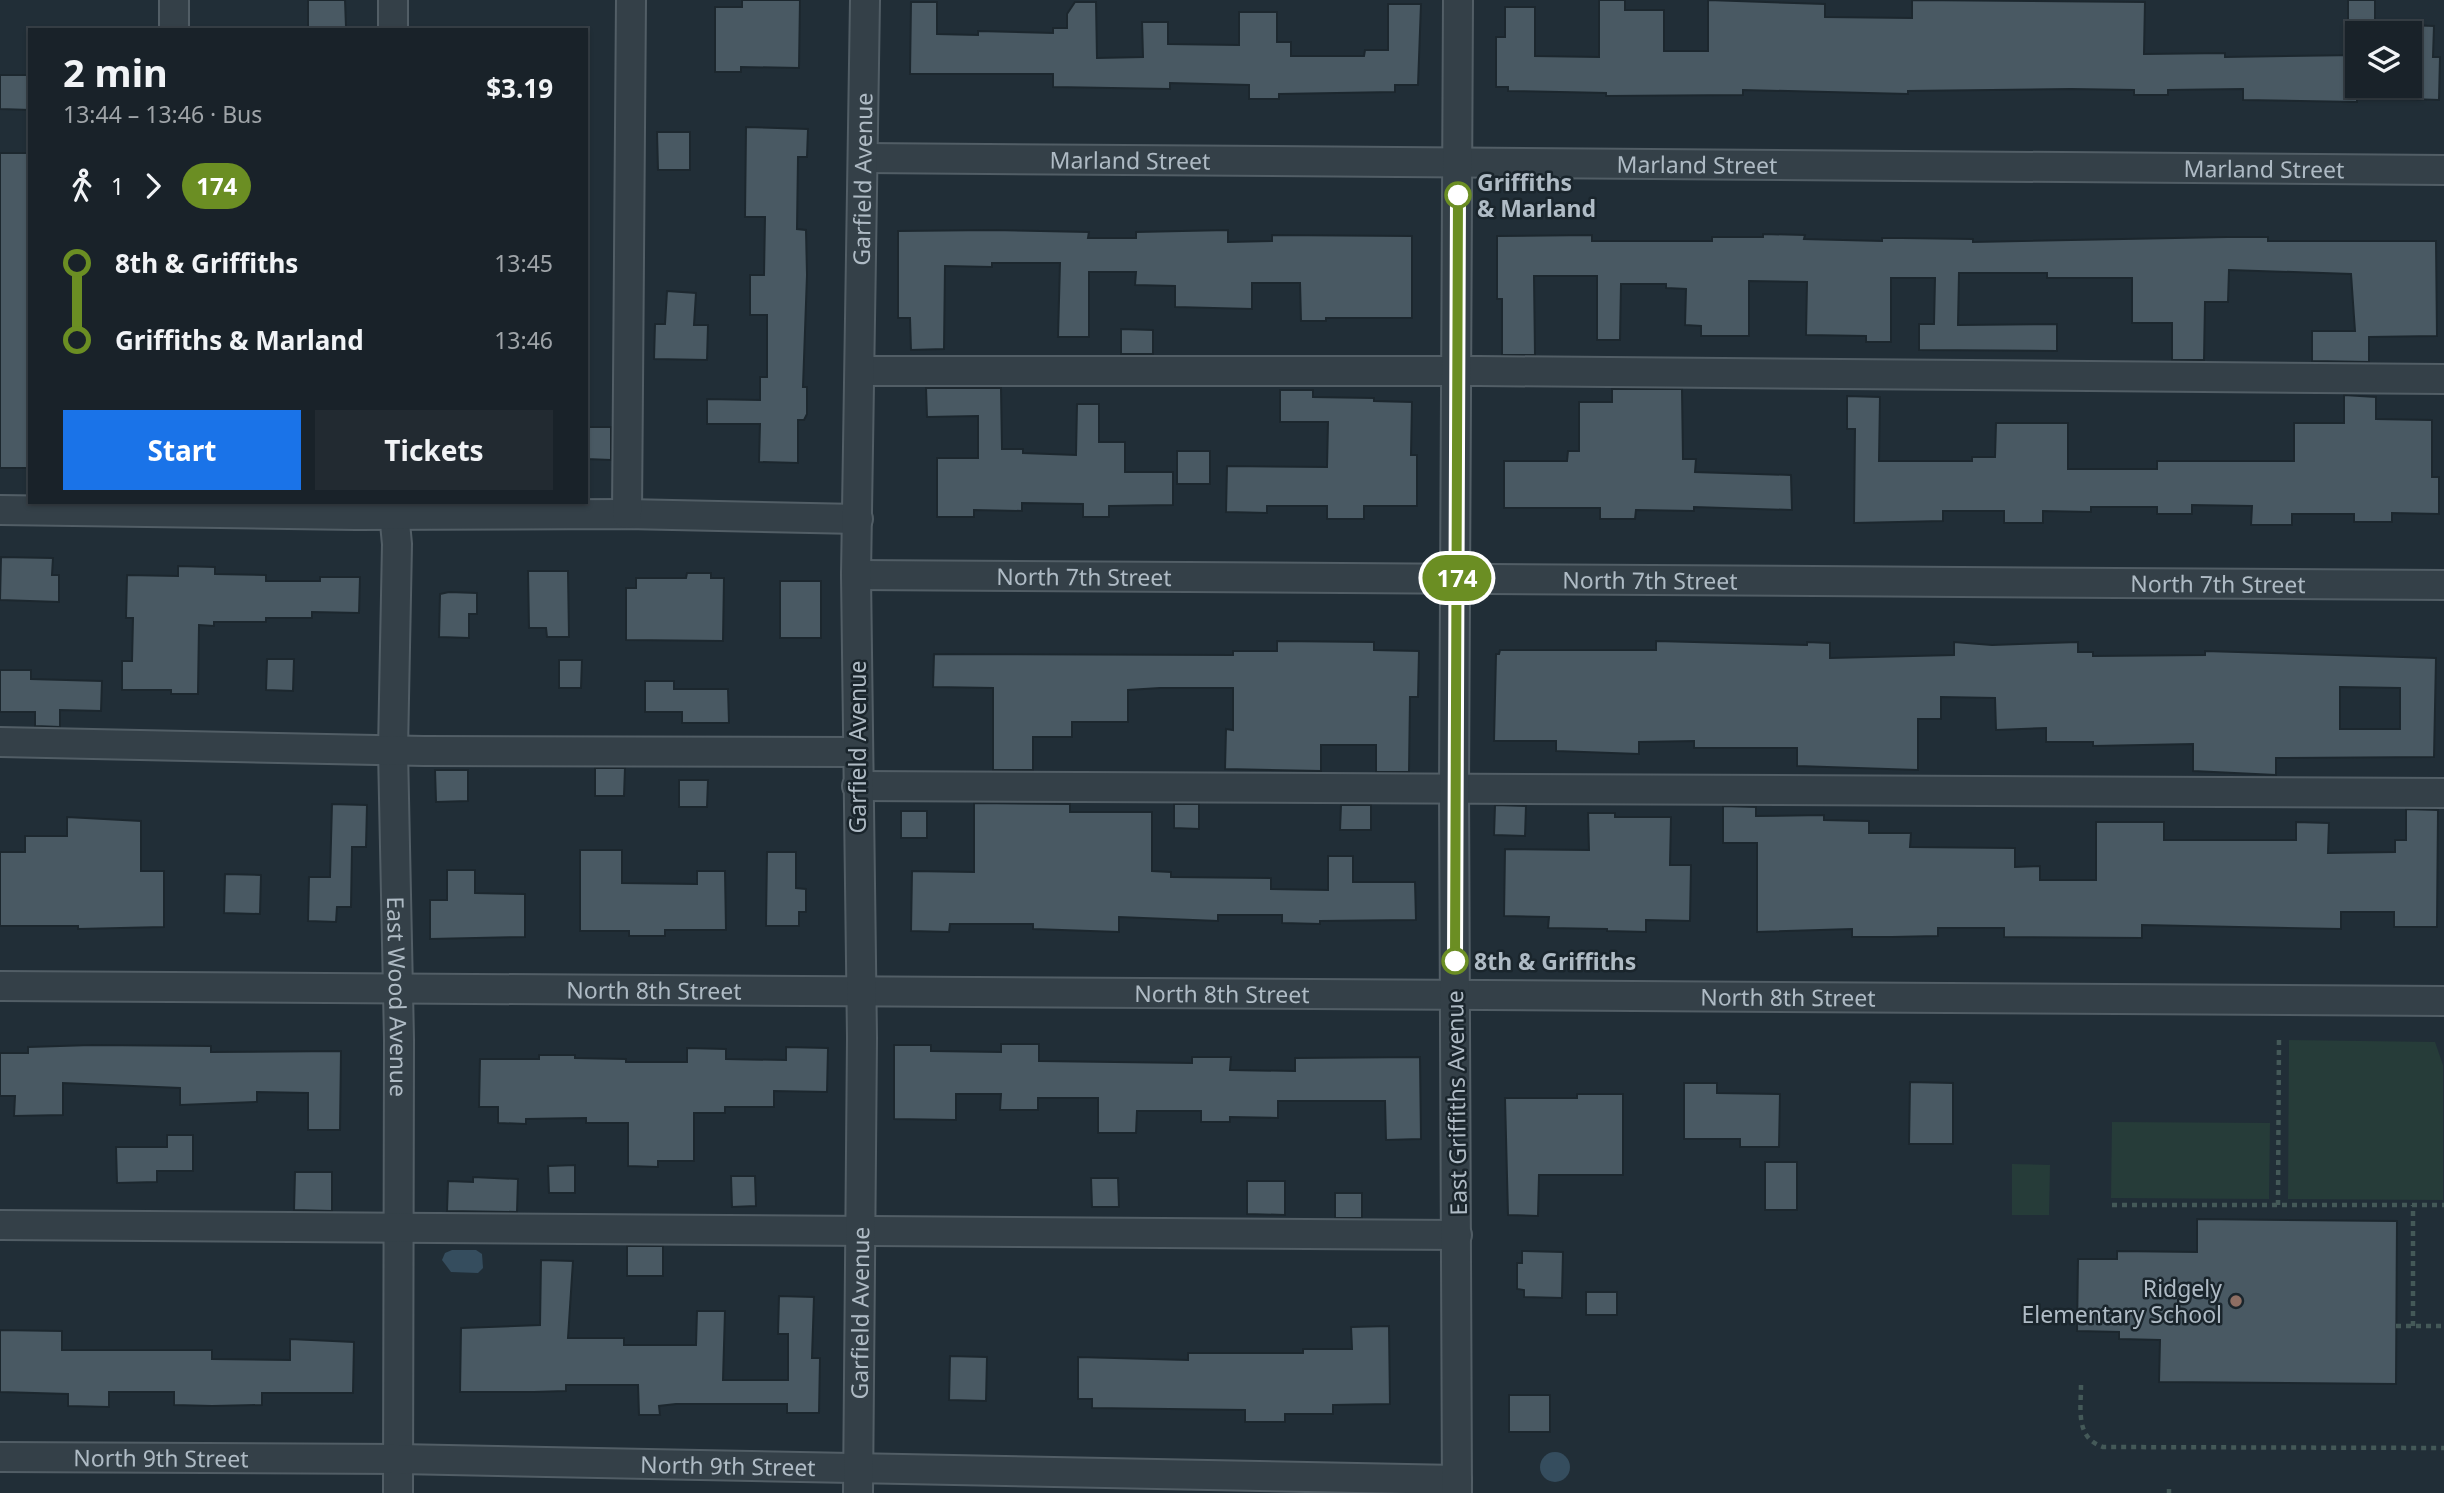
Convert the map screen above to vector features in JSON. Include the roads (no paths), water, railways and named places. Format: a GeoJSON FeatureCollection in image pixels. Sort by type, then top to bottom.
{"type":"FeatureCollection","features":[{"type":"Feature","properties":{"kind":"street"},"geometry":{"type":"LineString","coordinates":[[174,0],[174,28]]}},
{"type":"Feature","properties":{"kind":"street"},"geometry":{"type":"LineString","coordinates":[[393,0],[393,28]]}},
{"type":"Feature","properties":{"kind":"street"},"geometry":{"type":"LineString","coordinates":[[627,514],[631,0]]}},
{"type":"Feature","properties":{"kind":"street","name":"Garfield Avenue"},"geometry":{"type":"LineString","coordinates":[[858,1480],[861,993],[856,786],[856,575],[862,371],[865,0]]}},
{"type":"Feature","properties":{"kind":"street","name":"East Griffiths Avenue"},"geometry":{"type":"LineString","coordinates":[[1457,1486],[1454,789],[1458,0]]}},
{"type":"Feature","properties":{"kind":"street","name":"Marland Street"},"geometry":{"type":"LineString","coordinates":[[864,158],[2444,170]]}},
{"type":"Feature","properties":{"kind":"street"},"geometry":{"type":"LineString","coordinates":[[862,371],[2444,379]]}},
{"type":"Feature","properties":{"kind":"street"},"geometry":{"type":"LineString","coordinates":[[0,510],[393,508],[858,519]]}},
{"type":"Feature","properties":{"kind":"street","name":"East Wood Avenue"},"geometry":{"type":"LineString","coordinates":[[393,508],[397,544],[393,750],[400,1228],[398,1493]]}},
{"type":"Feature","properties":{"kind":"street","name":"North 7th Street"},"geometry":{"type":"LineString","coordinates":[[856,575],[2444,585]]}},
{"type":"Feature","properties":{"kind":"street"},"geometry":{"type":"LineString","coordinates":[[0,743],[393,750],[857,752]]}},
{"type":"Feature","properties":{"kind":"street"},"geometry":{"type":"LineString","coordinates":[[856,786],[2444,793]]}},
{"type":"Feature","properties":{"kind":"street","name":"North 8th Street"},"geometry":{"type":"LineString","coordinates":[[0,986],[2444,1002]]}},
{"type":"Feature","properties":{"kind":"street"},"geometry":{"type":"LineString","coordinates":[[0,1225],[1458,1235]]}},
{"type":"Feature","properties":{"kind":"street","name":"North 9th Street"},"geometry":{"type":"LineString","coordinates":[[0,1457],[399,1459],[858,1480],[1457,1486]]}},
{"type":"Feature","properties":{"kind":"water"},"geometry":{"type":"Polygon","coordinates":[[[452,1250],[476,1250],[482,1254],[483,1268],[478,1273],[451,1272],[442,1260],[445,1253],[452,1250]]]}},
{"type":"Feature","properties":{"kind":"water"},"geometry":{"type":"Polygon","coordinates":[[[1555,1452],[1561,1453],[1569,1461],[1569,1473],[1561,1481],[1555,1482],[1549,1481],[1541,1473],[1540,1467],[1541,1461],[1549,1453],[1555,1452]]]}},
{"type":"Feature","properties":{"kind":"place","name":"Griffiths & Marland"},"geometry":{"type":"Point","coordinates":[1458,195]}},
{"type":"Feature","properties":{"kind":"place","name":"8th & Griffiths"},"geometry":{"type":"Point","coordinates":[1455,961]}},
{"type":"Feature","properties":{"kind":"place","name":"Ridgely Elementary School"},"geometry":{"type":"Point","coordinates":[2236,1301]}}]}
